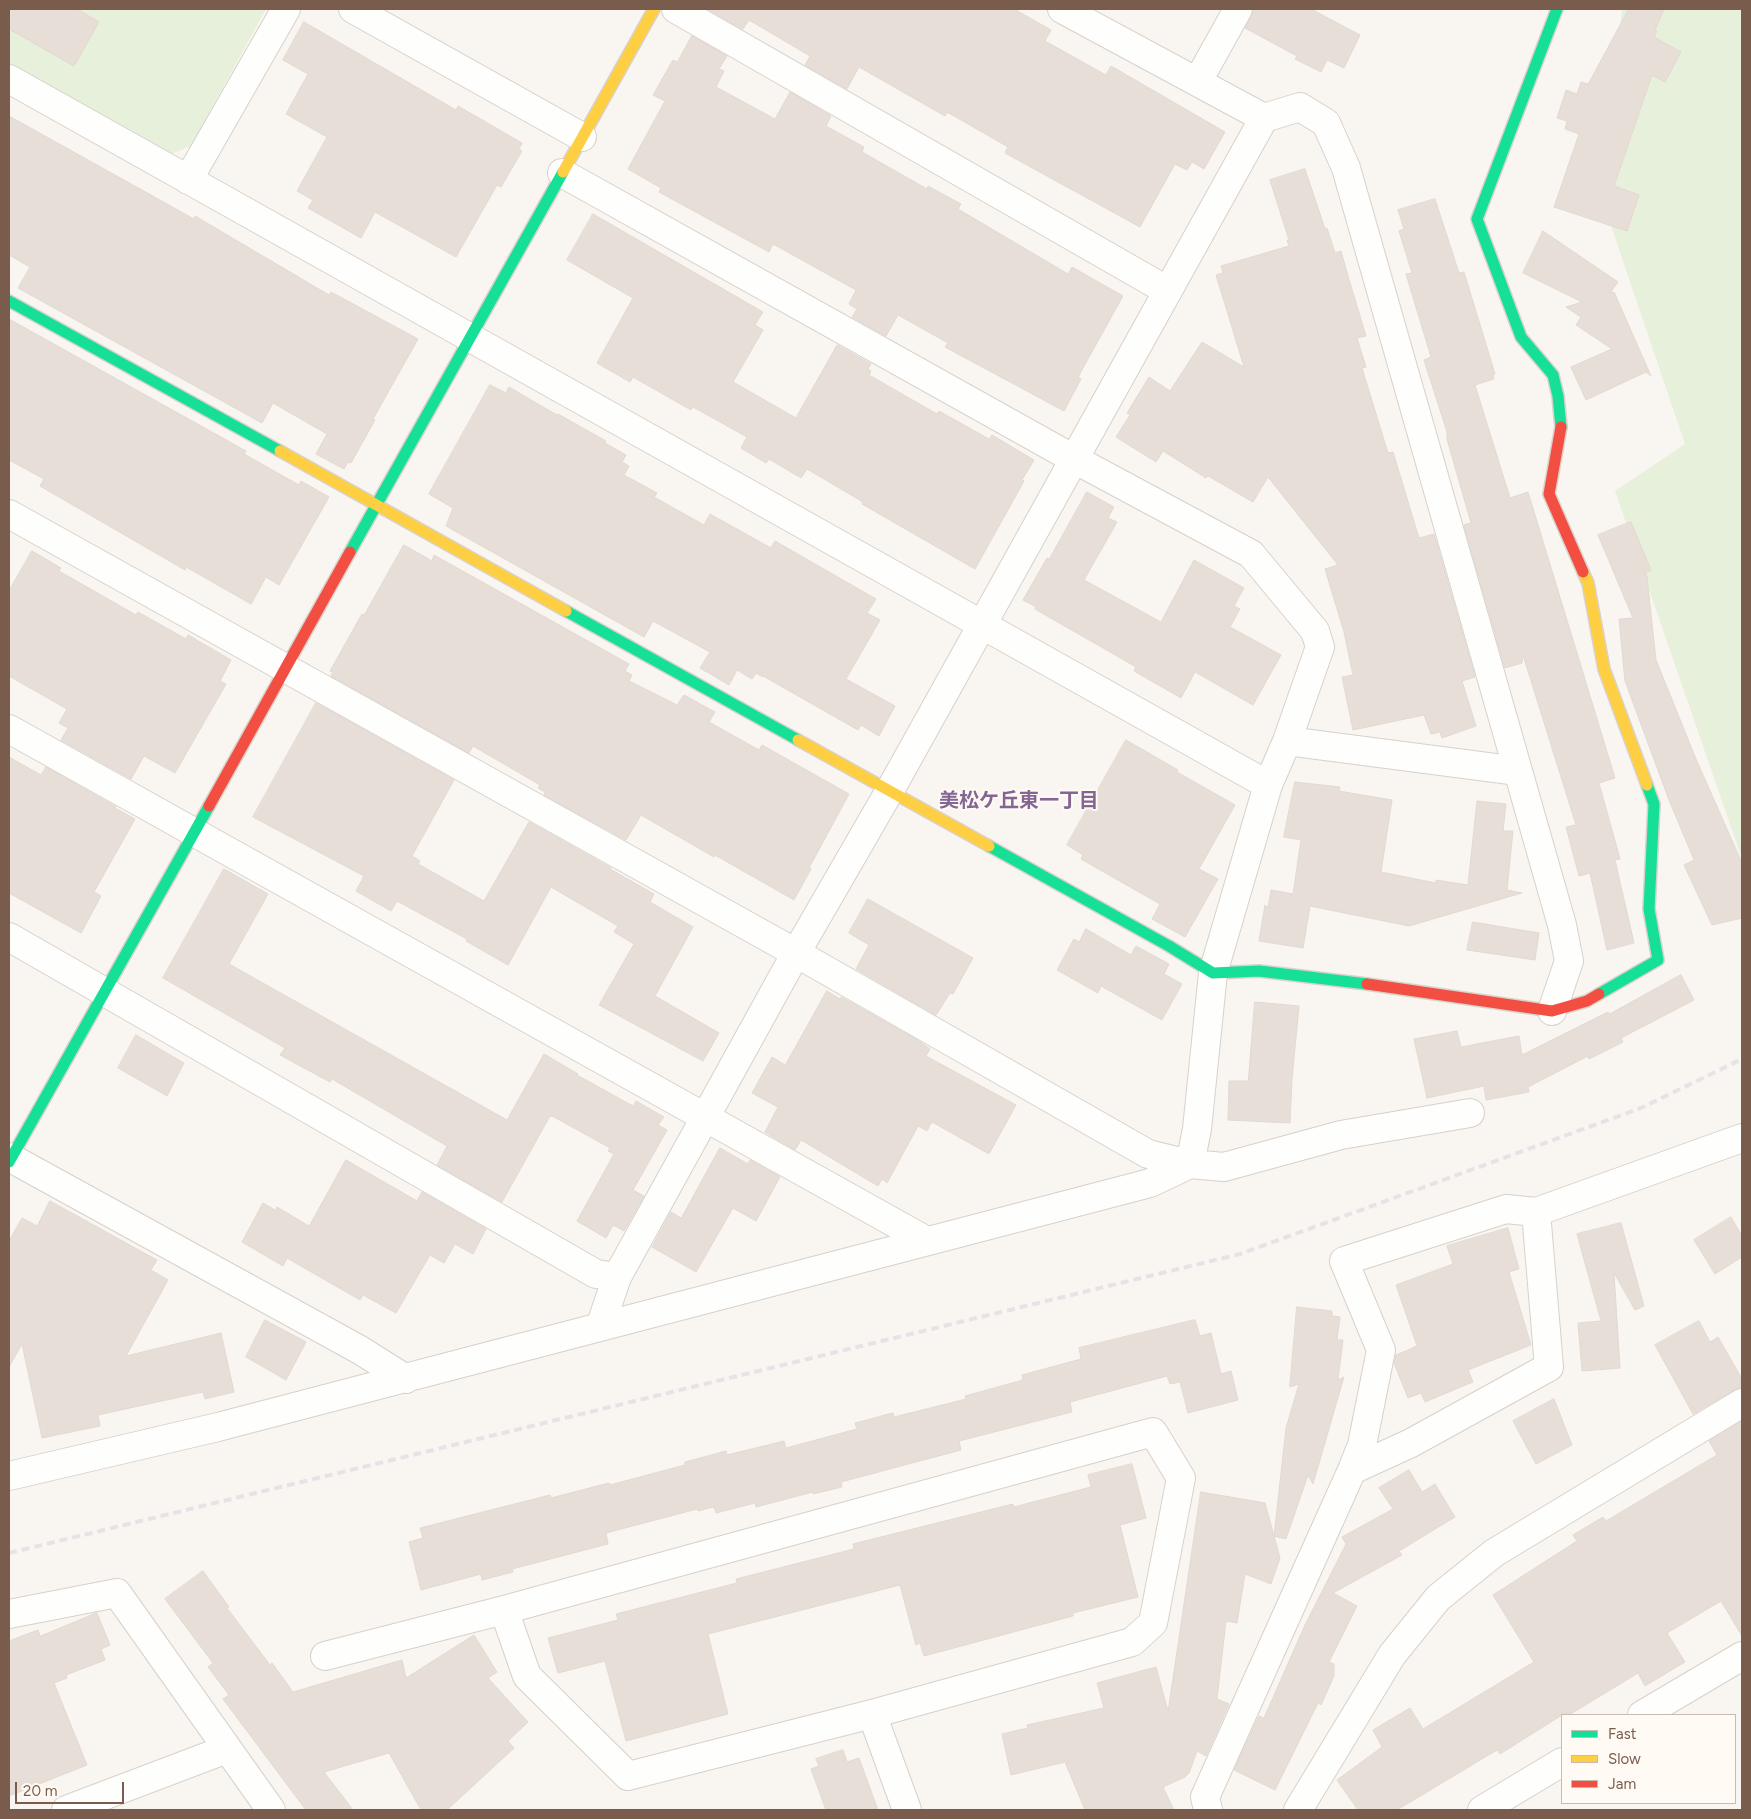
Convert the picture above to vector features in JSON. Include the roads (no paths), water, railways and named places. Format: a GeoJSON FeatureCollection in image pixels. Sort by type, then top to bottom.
{"type":"FeatureCollection","features":[{"type":"Feature","properties":{"kind":"street"},"geometry":{"type":"LineString","coordinates":[[188,180],[286,9]]}},
{"type":"Feature","properties":{"kind":"street"},"geometry":{"type":"LineString","coordinates":[[353,9],[582,137]]}},
{"type":"Feature","properties":{"kind":"street"},"geometry":{"type":"LineString","coordinates":[[406,1379],[360,1350],[9,1159],[286,670],[654,9]]}},
{"type":"Feature","properties":{"kind":"street"},"geometry":{"type":"LineString","coordinates":[[676,9],[1168,290]]}},
{"type":"Feature","properties":{"kind":"street"},"geometry":{"type":"LineString","coordinates":[[1062,9],[1264,118]]}},
{"type":"Feature","properties":{"kind":"street"},"geometry":{"type":"LineString","coordinates":[[1198,81],[1238,9]]}},
{"type":"Feature","properties":{"kind":"street"},"geometry":{"type":"LineString","coordinates":[[9,300],[377,504],[888,792],[1169,946],[1213,973],[1258,971],[1414,990],[1552,1011],[1587,1001],[1658,960],[1649,909],[1654,804],[1604,669],[1588,583],[1549,494],[1562,424],[1553,375],[1521,337],[1476,220],[1557,9]]}},
{"type":"Feature","properties":{"kind":"street"},"geometry":{"type":"LineString","coordinates":[[9,79],[1268,785]]}},
{"type":"Feature","properties":{"kind":"street"},"geometry":{"type":"LineString","coordinates":[[600,1327],[617,1277],[796,953],[982,625],[1264,118],[1300,107],[1326,123],[1346,168],[1562,925],[1569,961],[1552,1011]]}},
{"type":"Feature","properties":{"kind":"street"},"geometry":{"type":"LineString","coordinates":[[562,173],[1074,459],[1251,554],[1315,631],[1320,647],[1287,741],[1268,785],[1213,973],[1197,1129],[1190,1164]]}},
{"type":"Feature","properties":{"kind":"street"},"geometry":{"type":"LineString","coordinates":[[9,514],[796,953],[1148,1154],[1190,1164],[1224,1167],[1341,1135],[1470,1113]]}},
{"type":"Feature","properties":{"kind":"street"},"geometry":{"type":"LineString","coordinates":[[9,729],[927,1241]]}},
{"type":"Feature","properties":{"kind":"street"},"geometry":{"type":"LineString","coordinates":[[1287,741],[1518,771]]}},
{"type":"Feature","properties":{"kind":"street"},"geometry":{"type":"LineString","coordinates":[[9,937],[596,1274],[617,1277]]}},
{"type":"Feature","properties":{"kind":"street"},"geometry":{"type":"LineString","coordinates":[[1208,1810],[1205,1797],[1208,1789],[1362,1445],[1381,1350],[1344,1261],[1506,1209],[1536,1212],[1742,1138]]}},
{"type":"Feature","properties":{"kind":"street"},"geometry":{"type":"LineString","coordinates":[[9,1476],[218,1428],[1150,1183],[1190,1164]]}},
{"type":"Feature","properties":{"kind":"street"},"geometry":{"type":"LineString","coordinates":[[1352,1470],[1411,1444],[1549,1367],[1536,1212]]}},
{"type":"Feature","properties":{"kind":"street"},"geometry":{"type":"LineString","coordinates":[[1298,1810],[1392,1655],[1438,1598],[1494,1553],[1742,1403]]}},
{"type":"Feature","properties":{"kind":"street"},"geometry":{"type":"LineString","coordinates":[[325,1656],[504,1610],[1153,1432],[1181,1478],[1153,1623],[1132,1642],[872,1714],[628,1776],[527,1676],[504,1610]]}},
{"type":"Feature","properties":{"kind":"street"},"geometry":{"type":"LineString","coordinates":[[9,1614],[117,1593],[271,1810]]}},
{"type":"Feature","properties":{"kind":"street"},"geometry":{"type":"LineString","coordinates":[[1644,1714],[1742,1656]]}},
{"type":"Feature","properties":{"kind":"street"},"geometry":{"type":"LineString","coordinates":[[872,1714],[907,1810]]}},
{"type":"Feature","properties":{"kind":"street"},"geometry":{"type":"LineString","coordinates":[[66,1810],[227,1749]]}},
{"type":"Feature","properties":{"kind":"street"},"geometry":{"type":"LineString","coordinates":[[1482,1810],[1561,1763]]}},
{"type":"Feature","properties":{"kind":"railway"},"geometry":{"type":"LineString","coordinates":[[9,1553],[1240,1254],[1641,1108],[1742,1059]]}},
{"type":"Feature","properties":{"kind":"district","name":"美松ケ丘東一丁目"},"geometry":{"type":"Point","coordinates":[1019,801]}}]}
